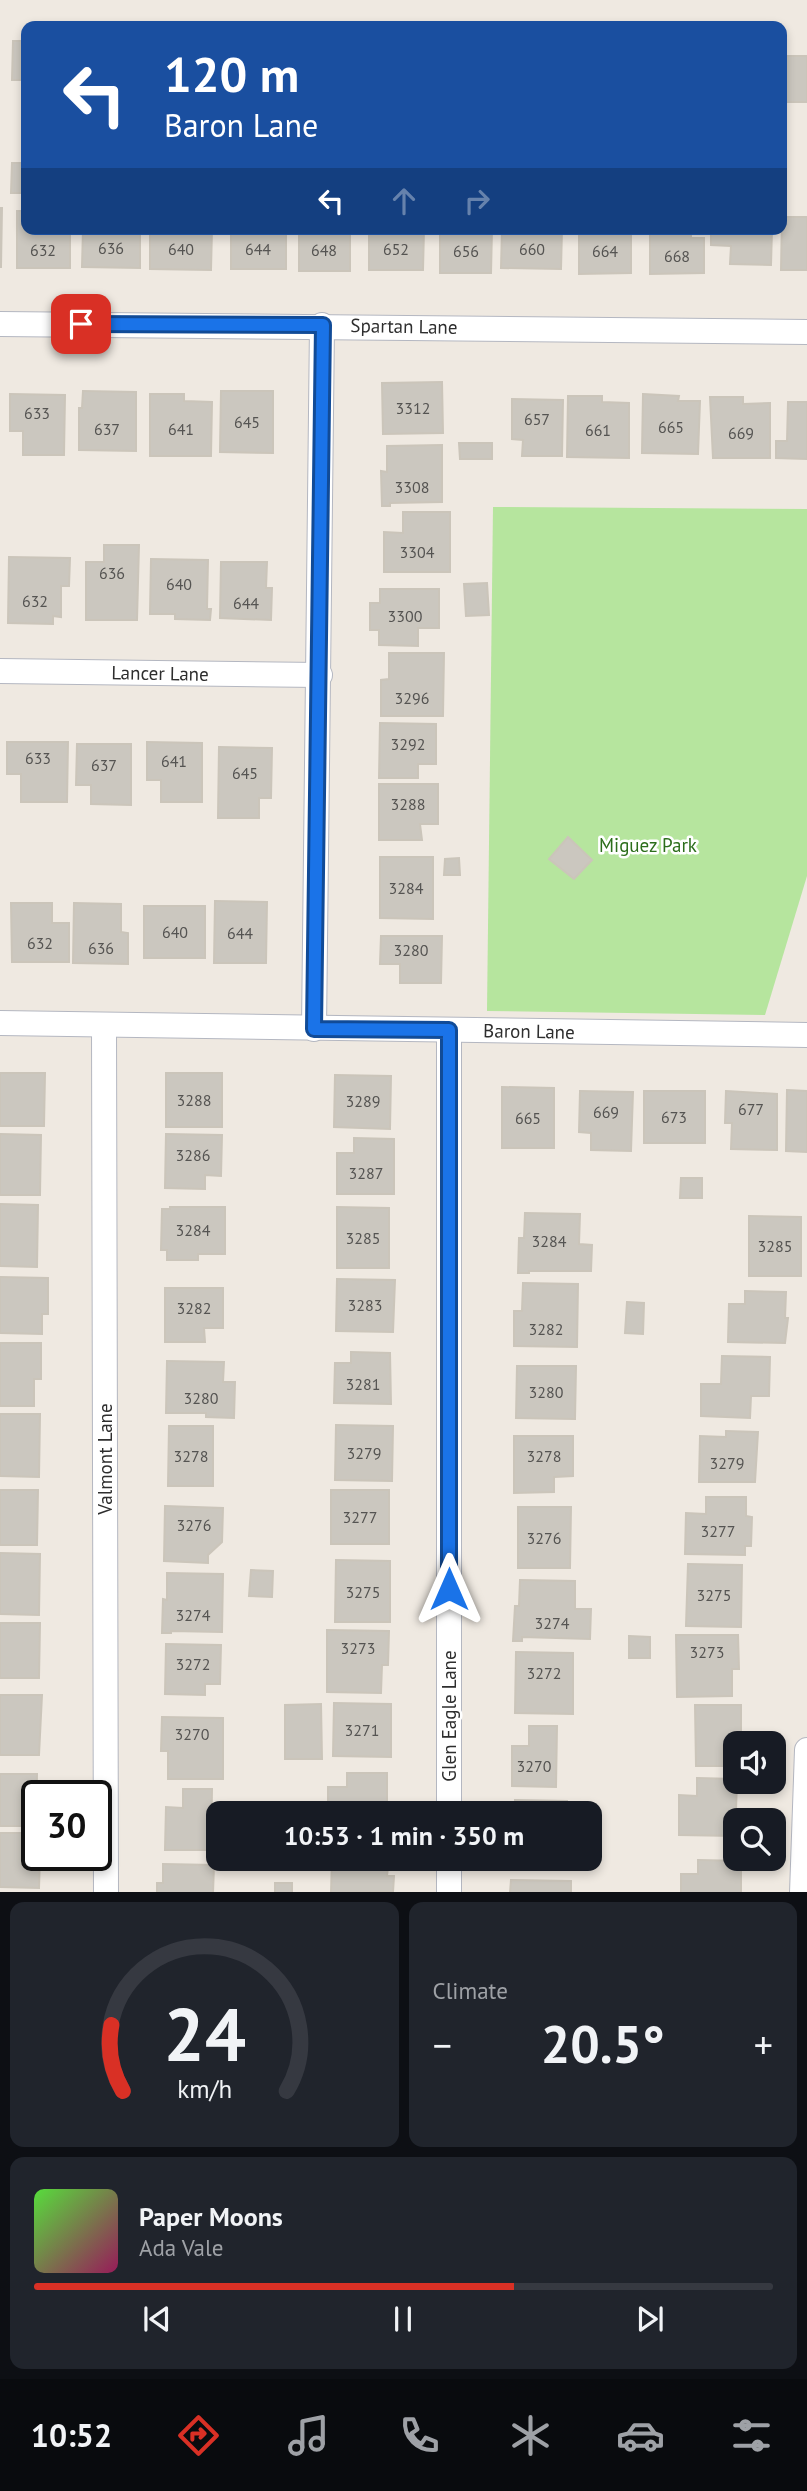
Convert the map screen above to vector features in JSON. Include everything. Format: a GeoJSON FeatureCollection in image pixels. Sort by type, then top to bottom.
{"type":"FeatureCollection","features":[{"type":"Feature","properties":{"kind":"street","name":"Spartan Lane"},"geometry":{"type":"LineString","coordinates":[[0,324],[323,325],[807,332]]}},
{"type":"Feature","properties":{"kind":"street"},"geometry":{"type":"LineString","coordinates":[[314,1029],[323,325]]}},
{"type":"Feature","properties":{"kind":"street","name":"Lancer Lane"},"geometry":{"type":"LineString","coordinates":[[0,671],[320,675]]}},
{"type":"Feature","properties":{"kind":"street","name":"Baron Lane"},"geometry":{"type":"LineString","coordinates":[[0,1023],[807,1035]]}},
{"type":"Feature","properties":{"kind":"street","name":"Valmont Lane"},"geometry":{"type":"LineString","coordinates":[[104,1026],[106,1892]]}},
{"type":"Feature","properties":{"kind":"street","name":"Glen Eagle Lane"},"geometry":{"type":"LineString","coordinates":[[449,1030],[449,1801]]}},
{"type":"Feature","properties":{"kind":"street"},"geometry":{"type":"LineString","coordinates":[[802,1892],[807,1750]]}},
{"type":"Feature","properties":{"kind":"street"},"geometry":{"type":"LineString","coordinates":[[449,1871],[449,1892]]}},
{"type":"Feature","properties":{"kind":"green space","name":"Miguez Park"},"geometry":{"type":"Polygon","coordinates":[[[493,507],[807,509],[807,876],[765,1015],[487,1011],[493,507]]]}},
{"type":"Feature","properties":{"kind":"building"},"geometry":{"type":"Polygon","coordinates":[[[13,41],[21,41],[21,80],[12,80],[13,41]]]}},
{"type":"Feature","properties":{"kind":"building"},"geometry":{"type":"Polygon","coordinates":[[[787,56],[807,56],[807,102],[787,102],[787,56]]]}},
{"type":"Feature","properties":{"kind":"building"},"geometry":{"type":"Polygon","coordinates":[[[12,163],[21,163],[21,193],[11,193],[12,163]]]}},
{"type":"Feature","properties":{"kind":"building"},"geometry":{"type":"Polygon","coordinates":[[[2,208],[1,267],[0,267],[2,208]]]}},
{"type":"Feature","properties":{"kind":"building"},"geometry":{"type":"Polygon","coordinates":[[[17,211],[21,211],[21,235],[70,235],[70,268],[17,268],[17,211]]]}},
{"type":"Feature","properties":{"kind":"building"},"geometry":{"type":"Polygon","coordinates":[[[787,217],[807,217],[807,270],[781,270],[782,235],[787,235],[787,217]]]}},
{"type":"Feature","properties":{"kind":"building"},"geometry":{"type":"Polygon","coordinates":[[[83,235],[140,235],[140,268],[82,267],[83,235]]]}},
{"type":"Feature","properties":{"kind":"building"},"geometry":{"type":"Polygon","coordinates":[[[150,235],[212,235],[211,270],[150,269],[150,235]]]}},
{"type":"Feature","properties":{"kind":"building"},"geometry":{"type":"Polygon","coordinates":[[[231,235],[286,235],[286,269],[231,269],[231,235]]]}},
{"type":"Feature","properties":{"kind":"building"},"geometry":{"type":"Polygon","coordinates":[[[299,235],[350,235],[350,271],[299,271],[299,235]]]}},
{"type":"Feature","properties":{"kind":"building"},"geometry":{"type":"Polygon","coordinates":[[[369,235],[424,235],[423,270],[369,270],[369,235]]]}},
{"type":"Feature","properties":{"kind":"building"},"geometry":{"type":"Polygon","coordinates":[[[440,235],[492,235],[491,273],[440,273],[440,235]]]}},
{"type":"Feature","properties":{"kind":"building"},"geometry":{"type":"Polygon","coordinates":[[[502,235],[562,235],[561,269],[501,268],[502,235]]]}},
{"type":"Feature","properties":{"kind":"building"},"geometry":{"type":"Polygon","coordinates":[[[579,235],[631,235],[631,273],[579,274],[579,235]]]}},
{"type":"Feature","properties":{"kind":"building"},"geometry":{"type":"Polygon","coordinates":[[[650,235],[691,235],[691,238],[704,238],[704,273],[650,274],[650,235]]]}},
{"type":"Feature","properties":{"kind":"building"},"geometry":{"type":"Polygon","coordinates":[[[711,235],[772,235],[771,265],[730,264],[731,246],[711,245],[711,235]]]}},
{"type":"Feature","properties":{"kind":"building"},"geometry":{"type":"Polygon","coordinates":[[[442,382],[443,433],[383,434],[382,383],[442,382]]]}},
{"type":"Feature","properties":{"kind":"building"},"geometry":{"type":"Polygon","coordinates":[[[83,391],[136,392],[136,451],[79,450],[79,408],[82,408],[83,391]]]}},
{"type":"Feature","properties":{"kind":"building"},"geometry":{"type":"Polygon","coordinates":[[[221,391],[273,391],[273,453],[220,452],[221,391]]]}},
{"type":"Feature","properties":{"kind":"building"},"geometry":{"type":"Polygon","coordinates":[[[10,394],[65,395],[64,455],[23,455],[23,431],[10,431],[10,394]]]}},
{"type":"Feature","properties":{"kind":"building"},"geometry":{"type":"Polygon","coordinates":[[[150,394],[184,394],[184,401],[212,402],[211,456],[150,456],[150,394]]]}},
{"type":"Feature","properties":{"kind":"building"},"geometry":{"type":"Polygon","coordinates":[[[643,394],[679,396],[678,401],[700,401],[698,454],[642,453],[643,394]]]}},
{"type":"Feature","properties":{"kind":"building"},"geometry":{"type":"Polygon","coordinates":[[[568,396],[602,396],[602,402],[629,403],[629,458],[567,457],[568,396]]]}},
{"type":"Feature","properties":{"kind":"building"},"geometry":{"type":"Polygon","coordinates":[[[710,397],[743,397],[743,404],[770,403],[770,458],[713,458],[710,397]]]}},
{"type":"Feature","properties":{"kind":"building"},"geometry":{"type":"Polygon","coordinates":[[[512,399],[563,400],[562,456],[522,456],[523,440],[512,439],[512,399]]]}},
{"type":"Feature","properties":{"kind":"building"},"geometry":{"type":"Polygon","coordinates":[[[788,402],[807,402],[807,459],[776,458],[776,441],[787,441],[788,402]]]}},
{"type":"Feature","properties":{"kind":"building"},"geometry":{"type":"Polygon","coordinates":[[[459,443],[492,443],[492,459],[460,459],[459,443]]]}},
{"type":"Feature","properties":{"kind":"building"},"geometry":{"type":"Polygon","coordinates":[[[442,445],[442,502],[390,503],[390,506],[382,506],[381,471],[387,472],[387,446],[442,445]]]}},
{"type":"Feature","properties":{"kind":"building"},"geometry":{"type":"Polygon","coordinates":[[[403,512],[450,512],[450,572],[384,572],[384,532],[403,533],[403,512]]]}},
{"type":"Feature","properties":{"kind":"building"},"geometry":{"type":"Polygon","coordinates":[[[104,545],[139,545],[137,620],[86,620],[86,562],[104,562],[104,545]]]}},
{"type":"Feature","properties":{"kind":"building"},"geometry":{"type":"Polygon","coordinates":[[[9,557],[70,558],[69,586],[61,586],[61,617],[53,616],[53,624],[8,623],[9,557]]]}},
{"type":"Feature","properties":{"kind":"building"},"geometry":{"type":"Polygon","coordinates":[[[151,559],[208,560],[207,609],[211,609],[210,620],[175,619],[175,614],[150,614],[151,559]]]}},
{"type":"Feature","properties":{"kind":"building"},"geometry":{"type":"Polygon","coordinates":[[[221,562],[267,562],[266,588],[272,588],[271,620],[220,618],[221,562]]]}},
{"type":"Feature","properties":{"kind":"building"},"geometry":{"type":"Polygon","coordinates":[[[487,583],[489,615],[466,616],[464,584],[487,583]]]}},
{"type":"Feature","properties":{"kind":"building"},"geometry":{"type":"Polygon","coordinates":[[[380,589],[439,589],[439,628],[418,628],[418,646],[379,645],[379,630],[370,630],[370,603],[380,603],[380,589]]]}},
{"type":"Feature","properties":{"kind":"building"},"geometry":{"type":"Polygon","coordinates":[[[389,653],[444,653],[443,716],[381,716],[381,680],[389,679],[389,653]]]}},
{"type":"Feature","properties":{"kind":"building"},"geometry":{"type":"Polygon","coordinates":[[[380,723],[436,724],[436,764],[418,764],[418,778],[379,778],[380,723]]]}},
{"type":"Feature","properties":{"kind":"building"},"geometry":{"type":"Polygon","coordinates":[[[7,742],[68,742],[67,802],[21,802],[21,774],[7,774],[7,742]]]}},
{"type":"Feature","properties":{"kind":"building"},"geometry":{"type":"Polygon","coordinates":[[[147,742],[202,743],[202,802],[161,802],[161,780],[147,780],[147,742]]]}},
{"type":"Feature","properties":{"kind":"building"},"geometry":{"type":"Polygon","coordinates":[[[77,744],[131,744],[131,805],[91,804],[91,785],[76,785],[77,744]]]}},
{"type":"Feature","properties":{"kind":"building"},"geometry":{"type":"Polygon","coordinates":[[[219,747],[272,748],[271,798],[259,798],[259,818],[218,818],[219,747]]]}},
{"type":"Feature","properties":{"kind":"building"},"geometry":{"type":"Polygon","coordinates":[[[379,784],[438,784],[438,824],[420,824],[422,840],[379,840],[379,784]]]}},
{"type":"Feature","properties":{"kind":"building"},"geometry":{"type":"Polygon","coordinates":[[[568,837],[592,860],[574,879],[549,859],[568,837]]]}},
{"type":"Feature","properties":{"kind":"building"},"geometry":{"type":"Polygon","coordinates":[[[380,857],[433,857],[433,919],[380,918],[380,857]]]}},
{"type":"Feature","properties":{"kind":"building"},"geometry":{"type":"Polygon","coordinates":[[[459,858],[460,875],[444,875],[445,859],[459,858]]]}},
{"type":"Feature","properties":{"kind":"building"},"geometry":{"type":"Polygon","coordinates":[[[215,901],[267,902],[266,963],[214,963],[215,901]]]}},
{"type":"Feature","properties":{"kind":"building"},"geometry":{"type":"Polygon","coordinates":[[[11,903],[52,903],[52,923],[69,923],[69,962],[12,962],[11,903]]]}},
{"type":"Feature","properties":{"kind":"building"},"geometry":{"type":"Polygon","coordinates":[[[74,903],[121,904],[121,932],[128,933],[128,964],[73,963],[74,903]]]}},
{"type":"Feature","properties":{"kind":"building"},"geometry":{"type":"Polygon","coordinates":[[[144,906],[205,906],[205,958],[144,958],[144,906]]]}},
{"type":"Feature","properties":{"kind":"building"},"geometry":{"type":"Polygon","coordinates":[[[381,936],[442,936],[441,983],[400,983],[400,964],[380,964],[381,936]]]}},
{"type":"Feature","properties":{"kind":"building"},"geometry":{"type":"Polygon","coordinates":[[[0,1073],[45,1073],[44,1126],[0,1126],[0,1073]]]}},
{"type":"Feature","properties":{"kind":"building"},"geometry":{"type":"Polygon","coordinates":[[[166,1073],[222,1073],[222,1127],[166,1127],[166,1073]]]}},
{"type":"Feature","properties":{"kind":"building"},"geometry":{"type":"Polygon","coordinates":[[[335,1075],[391,1076],[390,1129],[334,1127],[335,1075]]]}},
{"type":"Feature","properties":{"kind":"building"},"geometry":{"type":"Polygon","coordinates":[[[502,1087],[554,1088],[554,1148],[502,1148],[502,1087]]]}},
{"type":"Feature","properties":{"kind":"building"},"geometry":{"type":"Polygon","coordinates":[[[787,1090],[807,1091],[807,1152],[786,1151],[787,1090]]]}},
{"type":"Feature","properties":{"kind":"building"},"geometry":{"type":"Polygon","coordinates":[[[580,1091],[633,1092],[631,1151],[591,1150],[591,1133],[579,1132],[580,1091]]]}},
{"type":"Feature","properties":{"kind":"building"},"geometry":{"type":"Polygon","coordinates":[[[644,1091],[705,1091],[705,1143],[644,1143],[644,1091]]]}},
{"type":"Feature","properties":{"kind":"building"},"geometry":{"type":"Polygon","coordinates":[[[726,1091],[777,1094],[777,1150],[731,1149],[732,1123],[725,1123],[726,1091]]]}},
{"type":"Feature","properties":{"kind":"building"},"geometry":{"type":"Polygon","coordinates":[[[0,1134],[41,1135],[40,1195],[0,1195],[0,1134]]]}},
{"type":"Feature","properties":{"kind":"building"},"geometry":{"type":"Polygon","coordinates":[[[166,1134],[222,1135],[221,1176],[205,1175],[205,1189],[165,1188],[166,1134]]]}},
{"type":"Feature","properties":{"kind":"building"},"geometry":{"type":"Polygon","coordinates":[[[354,1138],[394,1139],[394,1194],[337,1194],[337,1153],[354,1153],[354,1138]]]}},
{"type":"Feature","properties":{"kind":"building"},"geometry":{"type":"Polygon","coordinates":[[[681,1178],[702,1178],[702,1198],[680,1198],[681,1178]]]}},
{"type":"Feature","properties":{"kind":"building"},"geometry":{"type":"Polygon","coordinates":[[[0,1204],[38,1205],[37,1267],[0,1266],[0,1204]]]}},
{"type":"Feature","properties":{"kind":"building"},"geometry":{"type":"Polygon","coordinates":[[[225,1207],[225,1254],[198,1254],[198,1260],[167,1260],[167,1250],[161,1250],[162,1209],[225,1207]]]}},
{"type":"Feature","properties":{"kind":"building"},"geometry":{"type":"Polygon","coordinates":[[[337,1207],[389,1208],[389,1268],[337,1268],[337,1207]]]}},
{"type":"Feature","properties":{"kind":"building"},"geometry":{"type":"Polygon","coordinates":[[[525,1213],[580,1214],[579,1244],[592,1245],[591,1271],[518,1273],[519,1238],[524,1238],[525,1213]]]}},
{"type":"Feature","properties":{"kind":"building"},"geometry":{"type":"Polygon","coordinates":[[[749,1216],[801,1217],[801,1276],[749,1276],[749,1216]]]}},
{"type":"Feature","properties":{"kind":"building"},"geometry":{"type":"Polygon","coordinates":[[[0,1277],[48,1278],[48,1314],[42,1314],[42,1334],[0,1333],[0,1277]]]}},
{"type":"Feature","properties":{"kind":"building"},"geometry":{"type":"Polygon","coordinates":[[[337,1279],[395,1280],[393,1332],[336,1331],[337,1279]]]}},
{"type":"Feature","properties":{"kind":"building"},"geometry":{"type":"Polygon","coordinates":[[[523,1283],[578,1284],[577,1347],[514,1346],[514,1311],[522,1311],[523,1283]]]}},
{"type":"Feature","properties":{"kind":"building"},"geometry":{"type":"Polygon","coordinates":[[[165,1288],[223,1288],[223,1328],[204,1328],[205,1342],[165,1342],[165,1288]]]}},
{"type":"Feature","properties":{"kind":"building"},"geometry":{"type":"Polygon","coordinates":[[[745,1291],[786,1292],[785,1318],[788,1318],[785,1343],[728,1342],[729,1304],[745,1304],[745,1291]]]}},
{"type":"Feature","properties":{"kind":"building"},"geometry":{"type":"Polygon","coordinates":[[[627,1302],[644,1303],[643,1334],[625,1333],[627,1302]]]}},
{"type":"Feature","properties":{"kind":"building"},"geometry":{"type":"Polygon","coordinates":[[[0,1343],[41,1343],[41,1379],[34,1379],[34,1406],[0,1406],[0,1343]]]}},
{"type":"Feature","properties":{"kind":"building"},"geometry":{"type":"Polygon","coordinates":[[[351,1352],[390,1353],[391,1404],[334,1403],[335,1363],[351,1363],[351,1352]]]}},
{"type":"Feature","properties":{"kind":"building"},"geometry":{"type":"Polygon","coordinates":[[[722,1356],[770,1357],[769,1396],[751,1396],[750,1418],[701,1416],[701,1384],[721,1384],[722,1356]]]}},
{"type":"Feature","properties":{"kind":"building"},"geometry":{"type":"Polygon","coordinates":[[[167,1361],[224,1362],[223,1382],[235,1382],[234,1418],[206,1417],[206,1413],[166,1413],[167,1361]]]}},
{"type":"Feature","properties":{"kind":"building"},"geometry":{"type":"Polygon","coordinates":[[[517,1366],[576,1366],[575,1419],[516,1418],[517,1366]]]}},
{"type":"Feature","properties":{"kind":"building"},"geometry":{"type":"Polygon","coordinates":[[[0,1414],[40,1414],[39,1477],[0,1476],[0,1414]]]}},
{"type":"Feature","properties":{"kind":"building"},"geometry":{"type":"Polygon","coordinates":[[[336,1425],[393,1426],[392,1481],[335,1480],[336,1425]]]}},
{"type":"Feature","properties":{"kind":"building"},"geometry":{"type":"Polygon","coordinates":[[[169,1426],[213,1426],[213,1486],[168,1486],[169,1426]]]}},
{"type":"Feature","properties":{"kind":"building"},"geometry":{"type":"Polygon","coordinates":[[[726,1431],[758,1432],[755,1482],[699,1482],[700,1436],[726,1437],[726,1431]]]}},
{"type":"Feature","properties":{"kind":"building"},"geometry":{"type":"Polygon","coordinates":[[[514,1436],[573,1436],[573,1476],[554,1477],[554,1492],[514,1493],[514,1436]]]}},
{"type":"Feature","properties":{"kind":"building"},"geometry":{"type":"Polygon","coordinates":[[[0,1490],[38,1490],[37,1545],[0,1545],[0,1490]]]}},
{"type":"Feature","properties":{"kind":"building"},"geometry":{"type":"Polygon","coordinates":[[[331,1490],[389,1490],[389,1544],[331,1544],[331,1490]]]}},
{"type":"Feature","properties":{"kind":"building"},"geometry":{"type":"Polygon","coordinates":[[[706,1497],[746,1497],[746,1516],[752,1517],[751,1546],[745,1546],[745,1555],[685,1554],[686,1513],[706,1514],[706,1497]]]}},
{"type":"Feature","properties":{"kind":"building"},"geometry":{"type":"Polygon","coordinates":[[[165,1506],[223,1508],[222,1542],[208,1555],[208,1563],[164,1561],[165,1506]]]}},
{"type":"Feature","properties":{"kind":"building"},"geometry":{"type":"Polygon","coordinates":[[[518,1507],[571,1507],[570,1568],[518,1568],[518,1507]]]}},
{"type":"Feature","properties":{"kind":"building"},"geometry":{"type":"Polygon","coordinates":[[[0,1553],[40,1554],[39,1615],[0,1614],[0,1553]]]}},
{"type":"Feature","properties":{"kind":"building"},"geometry":{"type":"Polygon","coordinates":[[[336,1560],[390,1561],[390,1622],[335,1622],[336,1560]]]}},
{"type":"Feature","properties":{"kind":"building"},"geometry":{"type":"Polygon","coordinates":[[[688,1564],[742,1565],[741,1627],[686,1626],[688,1564]]]}},
{"type":"Feature","properties":{"kind":"building"},"geometry":{"type":"Polygon","coordinates":[[[251,1570],[273,1571],[272,1597],[249,1596],[251,1570]]]}},
{"type":"Feature","properties":{"kind":"building"},"geometry":{"type":"Polygon","coordinates":[[[167,1573],[223,1574],[222,1632],[162,1633],[163,1599],[167,1600],[167,1573]]]}},
{"type":"Feature","properties":{"kind":"building"},"geometry":{"type":"Polygon","coordinates":[[[520,1580],[575,1581],[575,1609],[591,1609],[590,1639],[522,1637],[522,1641],[513,1641],[520,1580]]]}},
{"type":"Feature","properties":{"kind":"building"},"geometry":{"type":"Polygon","coordinates":[[[0,1623],[40,1623],[39,1678],[0,1678],[0,1623]]]}},
{"type":"Feature","properties":{"kind":"building"},"geometry":{"type":"Polygon","coordinates":[[[327,1630],[389,1631],[388,1665],[382,1665],[381,1693],[327,1692],[327,1630]]]}},
{"type":"Feature","properties":{"kind":"building"},"geometry":{"type":"Polygon","coordinates":[[[676,1635],[738,1635],[739,1669],[732,1669],[732,1696],[677,1697],[676,1635]]]}},
{"type":"Feature","properties":{"kind":"building"},"geometry":{"type":"Polygon","coordinates":[[[629,1636],[650,1637],[650,1658],[629,1658],[629,1636]]]}},
{"type":"Feature","properties":{"kind":"building"},"geometry":{"type":"Polygon","coordinates":[[[166,1644],[221,1645],[220,1684],[205,1684],[205,1695],[165,1694],[166,1644]]]}},
{"type":"Feature","properties":{"kind":"building"},"geometry":{"type":"Polygon","coordinates":[[[516,1652],[573,1653],[573,1714],[515,1713],[516,1652]]]}},
{"type":"Feature","properties":{"kind":"building"},"geometry":{"type":"Polygon","coordinates":[[[0,1695],[42,1695],[39,1755],[0,1755],[0,1695]]]}},
{"type":"Feature","properties":{"kind":"building"},"geometry":{"type":"Polygon","coordinates":[[[334,1703],[391,1704],[391,1757],[333,1756],[334,1703]]]}},
{"type":"Feature","properties":{"kind":"building"},"geometry":{"type":"Polygon","coordinates":[[[321,1704],[322,1759],[285,1759],[285,1705],[321,1704]]]}},
{"type":"Feature","properties":{"kind":"building"},"geometry":{"type":"Polygon","coordinates":[[[695,1705],[741,1705],[741,1731],[723,1731],[723,1766],[696,1766],[695,1705]]]}},
{"type":"Feature","properties":{"kind":"building"},"geometry":{"type":"Polygon","coordinates":[[[162,1717],[223,1718],[223,1779],[168,1779],[168,1751],[161,1751],[162,1717]]]}},
{"type":"Feature","properties":{"kind":"building"},"geometry":{"type":"Polygon","coordinates":[[[529,1726],[557,1726],[556,1787],[512,1786],[512,1746],[529,1746],[529,1726]]]}},
{"type":"Feature","properties":{"kind":"building"},"geometry":{"type":"Polygon","coordinates":[[[347,1773],[387,1773],[387,1801],[328,1801],[328,1787],[347,1787],[347,1773]]]}},
{"type":"Feature","properties":{"kind":"building"},"geometry":{"type":"Polygon","coordinates":[[[0,1774],[37,1774],[37,1780],[21,1780],[21,1826],[0,1826],[0,1774]]]}},
{"type":"Feature","properties":{"kind":"building"},"geometry":{"type":"Polygon","coordinates":[[[697,1778],[723,1779],[723,1794],[737,1794],[736,1808],[723,1808],[723,1836],[679,1835],[679,1795],[697,1796],[697,1778]]]}},
{"type":"Feature","properties":{"kind":"building"},"geometry":{"type":"Polygon","coordinates":[[[183,1789],[212,1789],[212,1801],[206,1801],[206,1850],[165,1850],[166,1807],[183,1808],[183,1789]]]}},
{"type":"Feature","properties":{"kind":"building"},"geometry":{"type":"Polygon","coordinates":[[[0,1833],[21,1833],[21,1871],[40,1871],[39,1888],[0,1887],[0,1833]]]}},
{"type":"Feature","properties":{"kind":"building"},"geometry":{"type":"Polygon","coordinates":[[[698,1860],[723,1861],[723,1871],[741,1871],[741,1892],[681,1892],[681,1874],[698,1874],[698,1860]]]}},
{"type":"Feature","properties":{"kind":"building"},"geometry":{"type":"Polygon","coordinates":[[[163,1864],[206,1865],[206,1871],[214,1871],[213,1892],[157,1892],[157,1883],[163,1883],[163,1864]]]}},
{"type":"Feature","properties":{"kind":"building"},"geometry":{"type":"Polygon","coordinates":[[[332,1871],[388,1871],[387,1876],[394,1876],[393,1892],[331,1892],[332,1871]]]}},
{"type":"Feature","properties":{"kind":"building"},"geometry":{"type":"Polygon","coordinates":[[[511,1880],[571,1881],[571,1892],[510,1892],[511,1880]]]}},
{"type":"Feature","properties":{"kind":"building"},"geometry":{"type":"Polygon","coordinates":[[[275,1883],[292,1883],[292,1892],[275,1892],[275,1883]]]}},
{"type":"Feature","properties":{"kind":"route"},"geometry":{"type":"LineString","coordinates":[[81,324],[323,325],[314,1029],[449,1030],[449,1589]]}}]}
